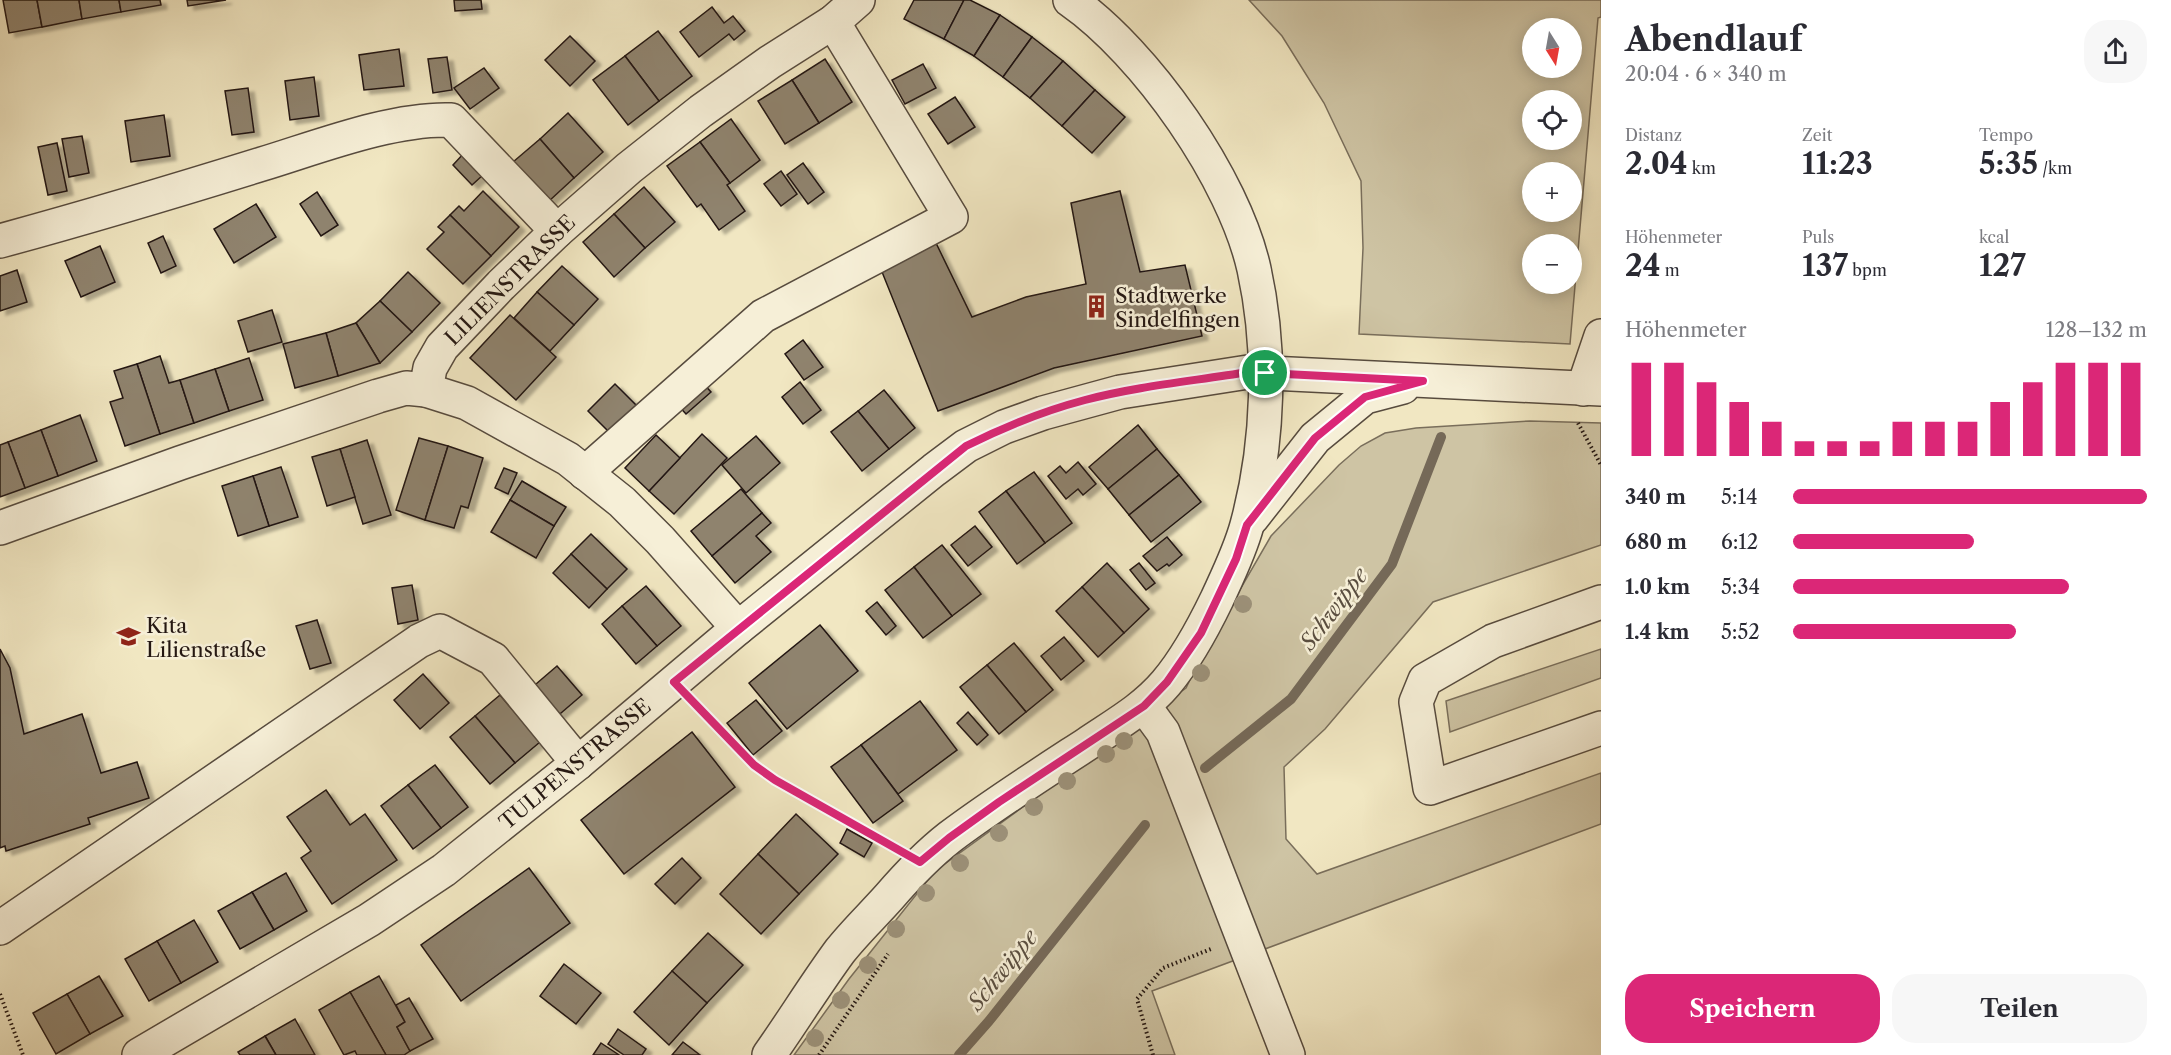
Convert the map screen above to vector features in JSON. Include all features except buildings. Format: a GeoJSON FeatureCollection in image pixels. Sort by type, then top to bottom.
{"type":"FeatureCollection","features":[{"type":"Feature","properties":{"kind":"street","name":"LILIENSTRASSE"},"geometry":{"type":"LineString","coordinates":[[426,390],[430,369],[442,347],[557,231],[629,168],[700,111],[833,22],[858,0]]}},
{"type":"Feature","properties":{"kind":"street"},"geometry":{"type":"LineString","coordinates":[[769,1055],[842,949],[920,862],[999,802],[1144,706],[1167,682],[1201,633],[1236,559],[1247,525],[1262,452],[1266,405],[1262,318],[1254,267],[1233,207],[1214,168],[1194,137],[1151,79],[1112,36],[1070,0]]}},
{"type":"Feature","properties":{"kind":"street"},"geometry":{"type":"LineString","coordinates":[[585,473],[763,316],[951,217],[833,22]]}},
{"type":"Feature","properties":{"kind":"street"},"geometry":{"type":"LineString","coordinates":[[0,241],[107,212],[358,134],[429,119],[451,120],[557,231]]}},
{"type":"Feature","properties":{"kind":"street"},"geometry":{"type":"LineString","coordinates":[[1586,398],[1601,336]]}},
{"type":"Feature","properties":{"kind":"street","name":"TULPENSTRASSE"},"geometry":{"type":"LineString","coordinates":[[139,1055],[369,920],[444,870],[578,763],[738,628],[934,470],[966,446],[1004,427],[1043,413],[1120,392],[1248,372],[1423,381],[1586,398]]}},
{"type":"Feature","properties":{"kind":"street"},"geometry":{"type":"LineString","coordinates":[[1247,525],[1315,438],[1365,397],[1423,381]]}},
{"type":"Feature","properties":{"kind":"street"},"geometry":{"type":"LineString","coordinates":[[0,528],[180,463],[378,396],[406,388],[426,390],[467,403],[568,459],[622,502],[660,540],[738,628]]}},
{"type":"Feature","properties":{"kind":"street"},"geometry":{"type":"LineString","coordinates":[[1601,602],[1493,640],[1425,680],[1416,702],[1430,788],[1601,728]]}},
{"type":"Feature","properties":{"kind":"street"},"geometry":{"type":"LineString","coordinates":[[0,928],[419,641],[440,631],[493,659],[578,763]]}},
{"type":"Feature","properties":{"kind":"street"},"geometry":{"type":"LineString","coordinates":[[1144,706],[1163,732],[1288,1055]]}},
{"type":"Feature","properties":{"kind":"path"},"geometry":{"type":"LineString","coordinates":[[1586,398],[1601,465]]}},
{"type":"Feature","properties":{"kind":"path"},"geometry":{"type":"LineString","coordinates":[[674,682],[754,765],[775,780],[920,862]]}},
{"type":"Feature","properties":{"kind":"path"},"geometry":{"type":"LineString","coordinates":[[1153,1055],[1137,999],[1163,968],[1242,937]]}},
{"type":"Feature","properties":{"kind":"path"},"geometry":{"type":"LineString","coordinates":[[0,994],[23,1055]]}},
{"type":"Feature","properties":{"kind":"shaded area"},"geometry":{"type":"Polygon","coordinates":[[[1249,0],[1601,0],[1582,204],[1582,162],[1522,162],[1522,222],[1580,222],[1579,234],[1522,234],[1522,294],[1574,294],[1570,344],[1359,334],[1363,248],[1361,181],[1324,103],[1282,36],[1249,0]]]}},
{"type":"Feature","properties":{"kind":"shaded area"},"geometry":{"type":"Polygon","coordinates":[[[1530,421],[1601,423],[1601,545],[1433,602],[1325,729],[1284,767],[1286,839],[1317,874],[1601,773],[1601,824],[1152,991],[1175,1055],[794,1055],[849,979],[935,871],[1186,688],[1202,655],[1271,536],[1339,465],[1361,446],[1385,433],[1416,428],[1530,421]]]}},
{"type":"Feature","properties":{"kind":"shaded area"},"geometry":{"type":"Polygon","coordinates":[[[1601,649],[1601,678],[1450,732],[1446,701],[1601,649]]]}},
{"type":"Feature","properties":{"kind":"waterway","name":"Schwippe"},"geometry":{"type":"LineString","coordinates":[[1205,768],[1291,699],[1392,564],[1441,437]]}},
{"type":"Feature","properties":{"kind":"waterway","name":"Schwippe"},"geometry":{"type":"LineString","coordinates":[[959,1055],[989,1021],[1145,825]]}},
{"type":"Feature","properties":{"kind":"place","name":"Stadtwerke Sindelfingen"},"geometry":{"type":"Point","coordinates":[1097,307]}},
{"type":"Feature","properties":{"kind":"place","name":"Kita Lilienstraße"},"geometry":{"type":"Point","coordinates":[128,637]}},
{"type":"Feature","properties":{"kind":"route"},"geometry":{"type":"LineString","coordinates":[[1248,372],[1265,373],[1423,381],[1365,397],[1315,438],[1247,525],[1236,559],[1201,633],[1167,682],[1144,706],[999,802],[920,862],[775,780],[754,765],[674,682],[803,575],[966,446],[1004,427],[1085,400],[1120,392],[1248,372]]}}]}
